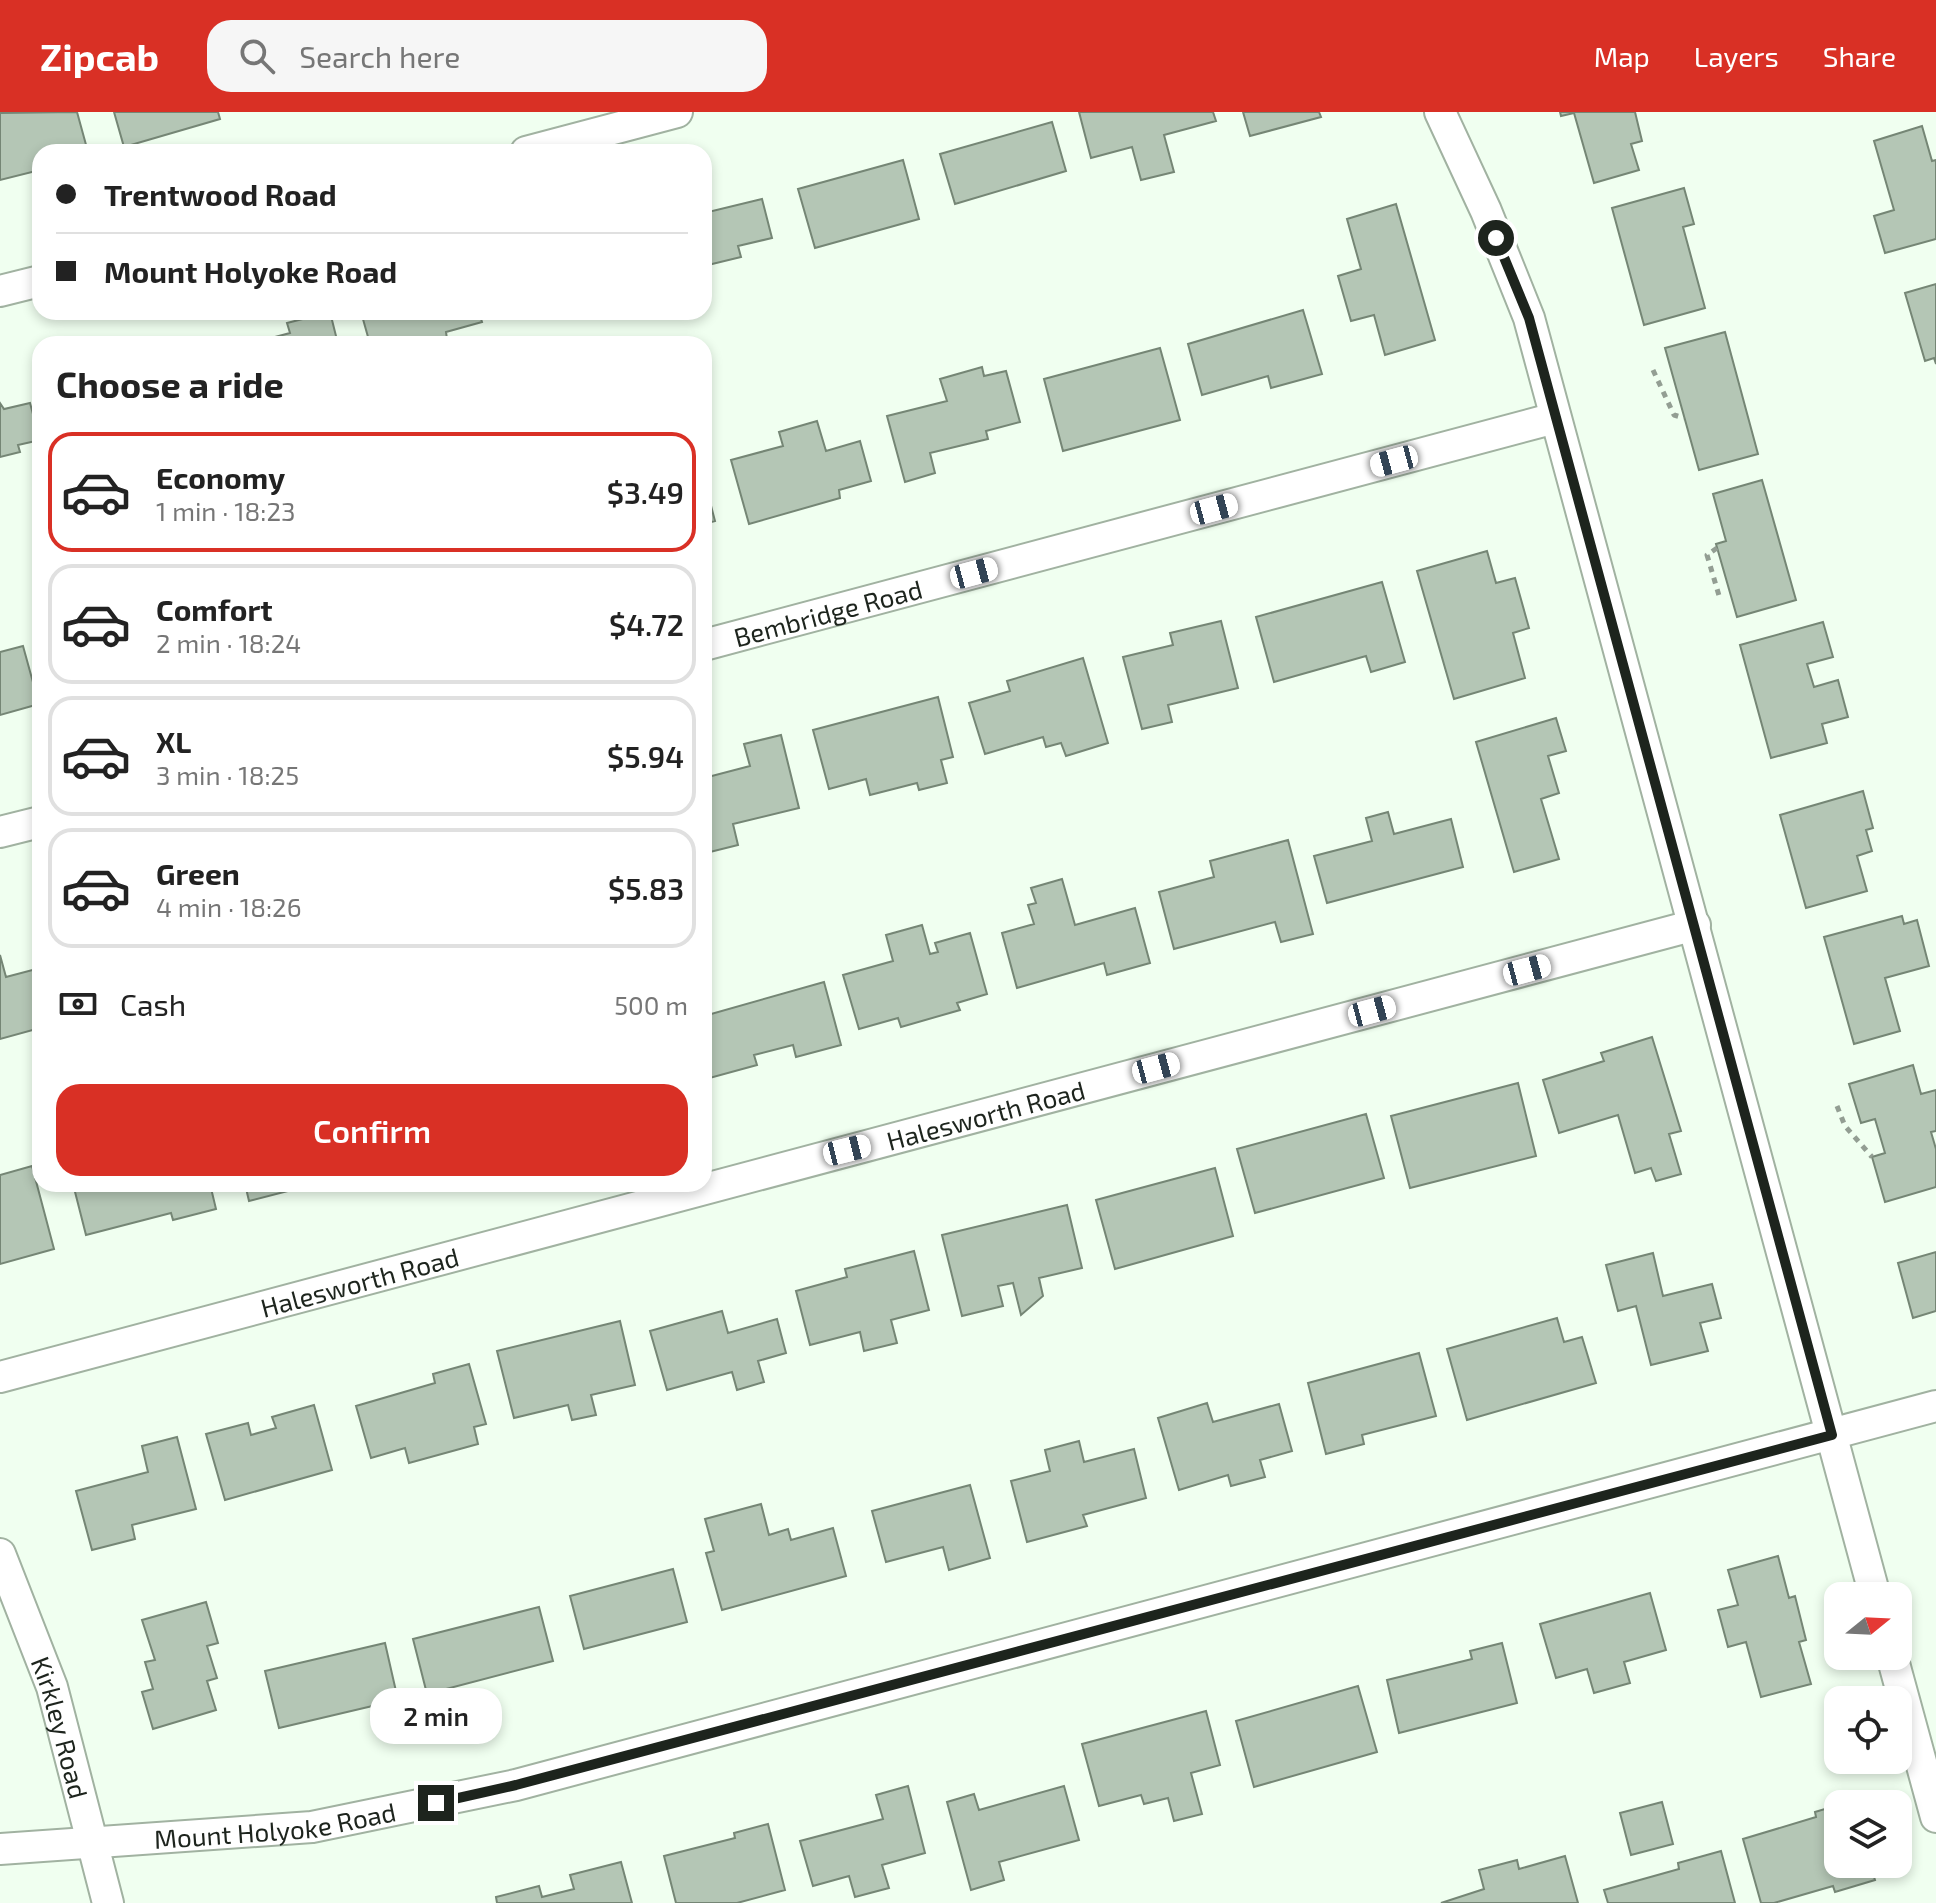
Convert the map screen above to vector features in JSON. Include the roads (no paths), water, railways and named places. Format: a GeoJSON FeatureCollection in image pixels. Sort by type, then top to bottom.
{"type":"FeatureCollection","features":[{"type":"Feature","properties":{"kind":"street"},"geometry":{"type":"LineString","coordinates":[[556,144],[677,112]]}},
{"type":"Feature","properties":{"kind":"street"},"geometry":{"type":"LineString","coordinates":[[1440,112],[1486,211],[1529,318],[1871,1582]]}},
{"type":"Feature","properties":{"kind":"street"},"geometry":{"type":"LineString","coordinates":[[0,291],[32,283]]}},
{"type":"Feature","properties":{"kind":"street","name":"Bembridge Road"},"geometry":{"type":"LineString","coordinates":[[712,643],[1555,418]]}},
{"type":"Feature","properties":{"kind":"street"},"geometry":{"type":"LineString","coordinates":[[0,832],[32,824]]}},
{"type":"Feature","properties":{"kind":"street","name":"Halesworth Road"},"geometry":{"type":"LineString","coordinates":[[712,1187],[1695,925]]}},
{"type":"Feature","properties":{"kind":"street","name":"Halesworth Road"},"geometry":{"type":"LineString","coordinates":[[0,1377],[694,1192]]}},
{"type":"Feature","properties":{"kind":"street","name":"Mount Holyoke Road"},"geometry":{"type":"LineString","coordinates":[[0,1849],[312,1827],[516,1785],[1936,1406]]}},
{"type":"Feature","properties":{"kind":"street","name":"Kirkley Road"},"geometry":{"type":"LineString","coordinates":[[0,1554],[52,1687],[108,1903]]}},
{"type":"Feature","properties":{"kind":"street"},"geometry":{"type":"LineString","coordinates":[[1896,1670],[1936,1817]]}}]}
